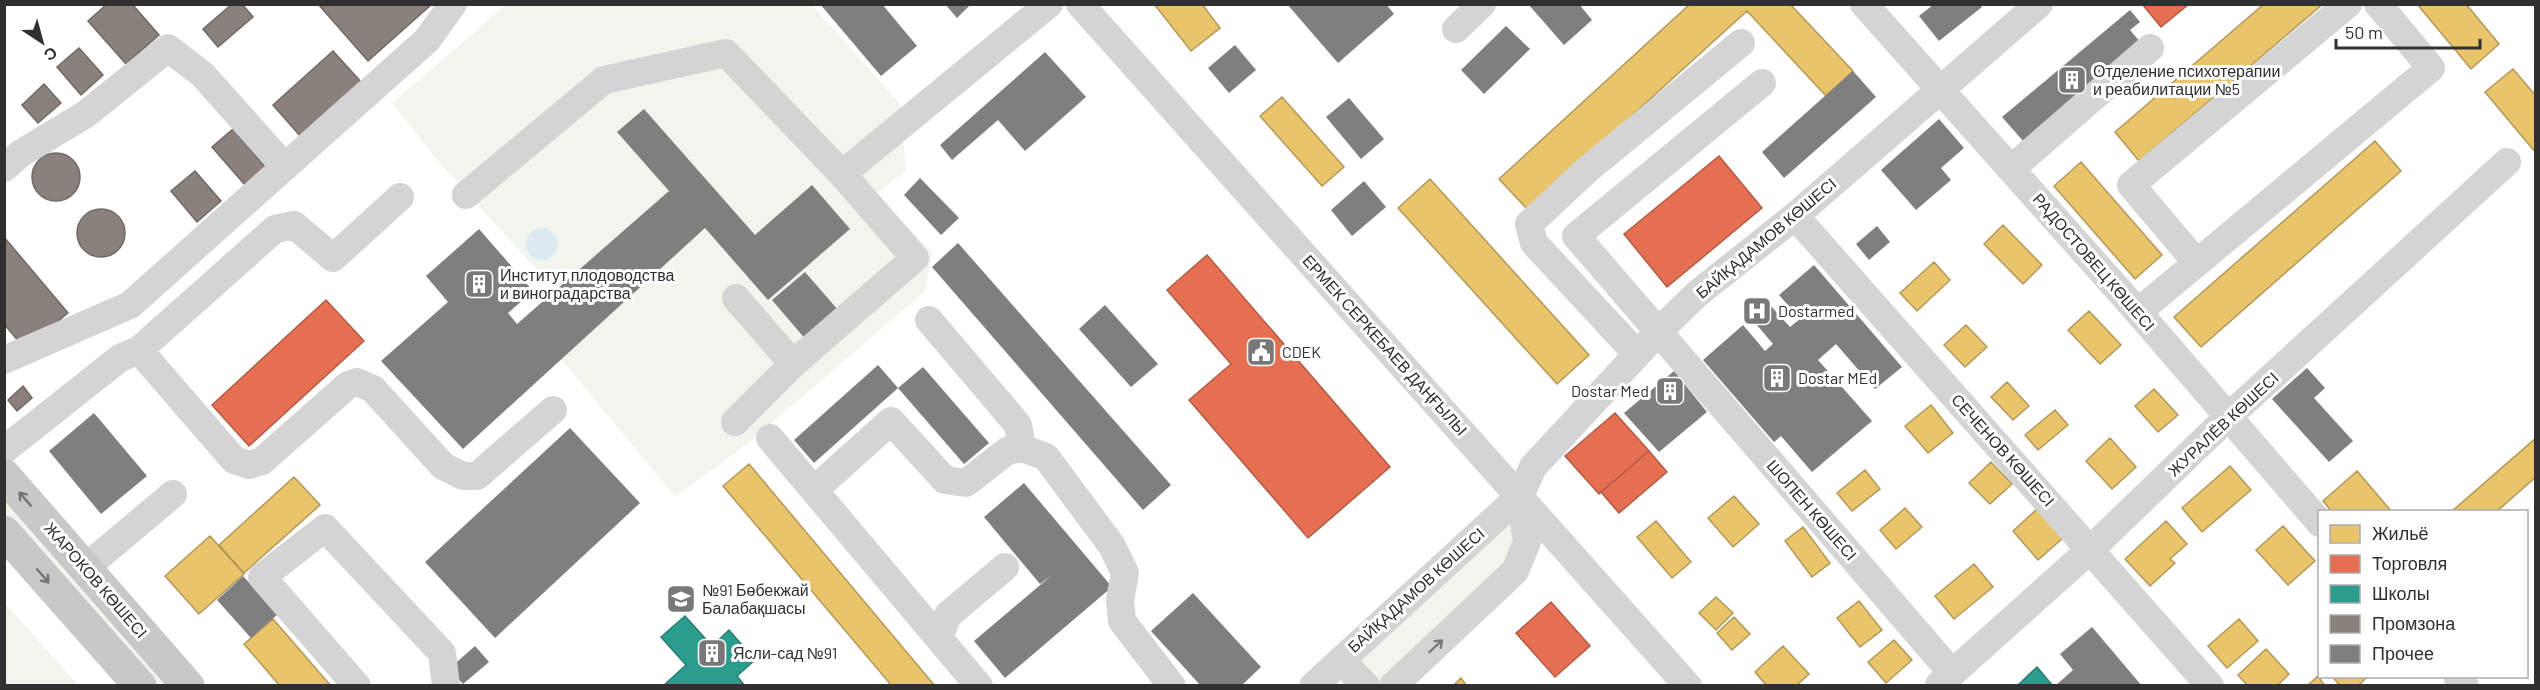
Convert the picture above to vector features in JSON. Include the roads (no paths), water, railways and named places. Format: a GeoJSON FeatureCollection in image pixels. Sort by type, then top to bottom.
{"type":"FeatureCollection","features":[{"type":"Feature","properties":{"kind":"main road","name":"ЖАРОКОВ КӨШЕСІ"},"geometry":{"type":"LineString","coordinates":[[4,476],[188,686]]}},
{"type":"Feature","properties":{"kind":"main road"},"geometry":{"type":"LineString","coordinates":[[4,532],[140,686]]}},
{"type":"Feature","properties":{"kind":"street"},"geometry":{"type":"LineString","coordinates":[[4,360],[130,305],[427,40],[453,4]]}},
{"type":"Feature","properties":{"kind":"street"},"geometry":{"type":"LineString","coordinates":[[842,174],[1049,4]]}},
{"type":"Feature","properties":{"kind":"street","name":"ЕРМЕК СЕРКЕБАЕВ ДАҢҒЫЛЫ"},"geometry":{"type":"LineString","coordinates":[[1080,4],[1688,686]]}},
{"type":"Feature","properties":{"kind":"street"},"geometry":{"type":"LineString","coordinates":[[1456,29],[1482,4]]}},
{"type":"Feature","properties":{"kind":"street","name":"РАДОСТОВЕЦ КӨШЕСІ"},"geometry":{"type":"LineString","coordinates":[[1864,4],[2138,312],[2318,522]]}},
{"type":"Feature","properties":{"kind":"street","name":"БАЙҚАДАМОВ КӨШЕСІ"},"geometry":{"type":"LineString","coordinates":[[1313,686],[1520,496],[1533,467],[1637,354],[1664,339],[1697,294],[1795,216],[2039,4]]}},
{"type":"Feature","properties":{"kind":"street"},"geometry":{"type":"LineString","coordinates":[[2197,263],[2131,185],[2348,4]]}},
{"type":"Feature","properties":{"kind":"street"},"geometry":{"type":"LineString","coordinates":[[2138,312],[2431,68],[2378,4]]}},
{"type":"Feature","properties":{"kind":"street"},"geometry":{"type":"LineString","coordinates":[[1637,354],[1534,243],[1529,224],[1587,170],[1741,43]]}},
{"type":"Feature","properties":{"kind":"street"},"geometry":{"type":"LineString","coordinates":[[4,168],[20,154],[86,114],[168,48],[203,75],[285,167]]}},
{"type":"Feature","properties":{"kind":"street"},"geometry":{"type":"LineString","coordinates":[[2011,169],[2150,48]]}},
{"type":"Feature","properties":{"kind":"street"},"geometry":{"type":"LineString","coordinates":[[466,195],[604,80],[726,53],[842,174],[915,258],[793,364],[735,422]]}},
{"type":"Feature","properties":{"kind":"street","name":"ШОПЕН КӨШЕСІ"},"geometry":{"type":"LineString","coordinates":[[1762,83],[1576,236],[1945,679]]}},
{"type":"Feature","properties":{"kind":"street","name":"ЖУРАЛЁВ КӨШЕСІ"},"geometry":{"type":"LineString","coordinates":[[1945,679],[2091,549],[2228,417],[2507,162]]}},
{"type":"Feature","properties":{"kind":"street"},"geometry":{"type":"LineString","coordinates":[[4,450],[120,358],[140,350],[275,229],[294,225],[333,258],[400,197]]}},
{"type":"Feature","properties":{"kind":"street","name":"СЕЧЕНОВ КӨШЕСІ"},"geometry":{"type":"LineString","coordinates":[[1795,216],[2210,686]]}},
{"type":"Feature","properties":{"kind":"street"},"geometry":{"type":"LineString","coordinates":[[736,298],[793,364]]}},
{"type":"Feature","properties":{"kind":"street"},"geometry":{"type":"LineString","coordinates":[[928,320],[1018,425],[1022,448]]}},
{"type":"Feature","properties":{"kind":"street"},"geometry":{"type":"LineString","coordinates":[[140,350],[234,460],[249,465],[262,461],[348,385],[357,382],[373,389],[443,466],[463,476],[477,476],[553,410]]}},
{"type":"Feature","properties":{"kind":"street"},"geometry":{"type":"LineString","coordinates":[[814,490],[891,421],[945,480],[966,483],[1007,451],[1022,448],[1046,457],[1112,546],[1125,573],[1120,600],[1122,621],[1159,681]]}},
{"type":"Feature","properties":{"kind":"street"},"geometry":{"type":"LineString","coordinates":[[770,438],[979,686]]}},
{"type":"Feature","properties":{"kind":"street"},"geometry":{"type":"LineString","coordinates":[[85,568],[173,494]]}},
{"type":"Feature","properties":{"kind":"street"},"geometry":{"type":"LineString","coordinates":[[1393,686],[1515,572],[1527,542],[1520,496]]}},
{"type":"Feature","properties":{"kind":"street"},"geometry":{"type":"LineString","coordinates":[[357,686],[262,577],[324,528],[442,652],[446,686]]}},
{"type":"Feature","properties":{"kind":"street"},"geometry":{"type":"LineString","coordinates":[[939,638],[948,615],[1005,567]]}},
{"type":"Feature","properties":{"kind":"street"},"geometry":{"type":"LineString","coordinates":[[1341,660],[1366,686]]}},
{"type":"Feature","properties":{"kind":"place","name":"Отделение психотерапии и реабилитации №5"},"geometry":{"type":"Point","coordinates":[2072,80]}},
{"type":"Feature","properties":{"kind":"place","name":"Институт плодоводства и виноградарства"},"geometry":{"type":"Point","coordinates":[479,284]}},
{"type":"Feature","properties":{"kind":"place","name":"Dostarmed"},"geometry":{"type":"Point","coordinates":[1757,311]}},
{"type":"Feature","properties":{"kind":"place","name":"CDEK"},"geometry":{"type":"Point","coordinates":[1261,352]}},
{"type":"Feature","properties":{"kind":"place","name":"Dostar MEd"},"geometry":{"type":"Point","coordinates":[1777,378]}},
{"type":"Feature","properties":{"kind":"place","name":"Dostar Med"},"geometry":{"type":"Point","coordinates":[1670,391]}},
{"type":"Feature","properties":{"kind":"place","name":"№91 Бөбекжай Балабақшасы"},"geometry":{"type":"Point","coordinates":[681,599]}},
{"type":"Feature","properties":{"kind":"place","name":"Ясли-сад №91"},"geometry":{"type":"Point","coordinates":[712,653]}}]}
